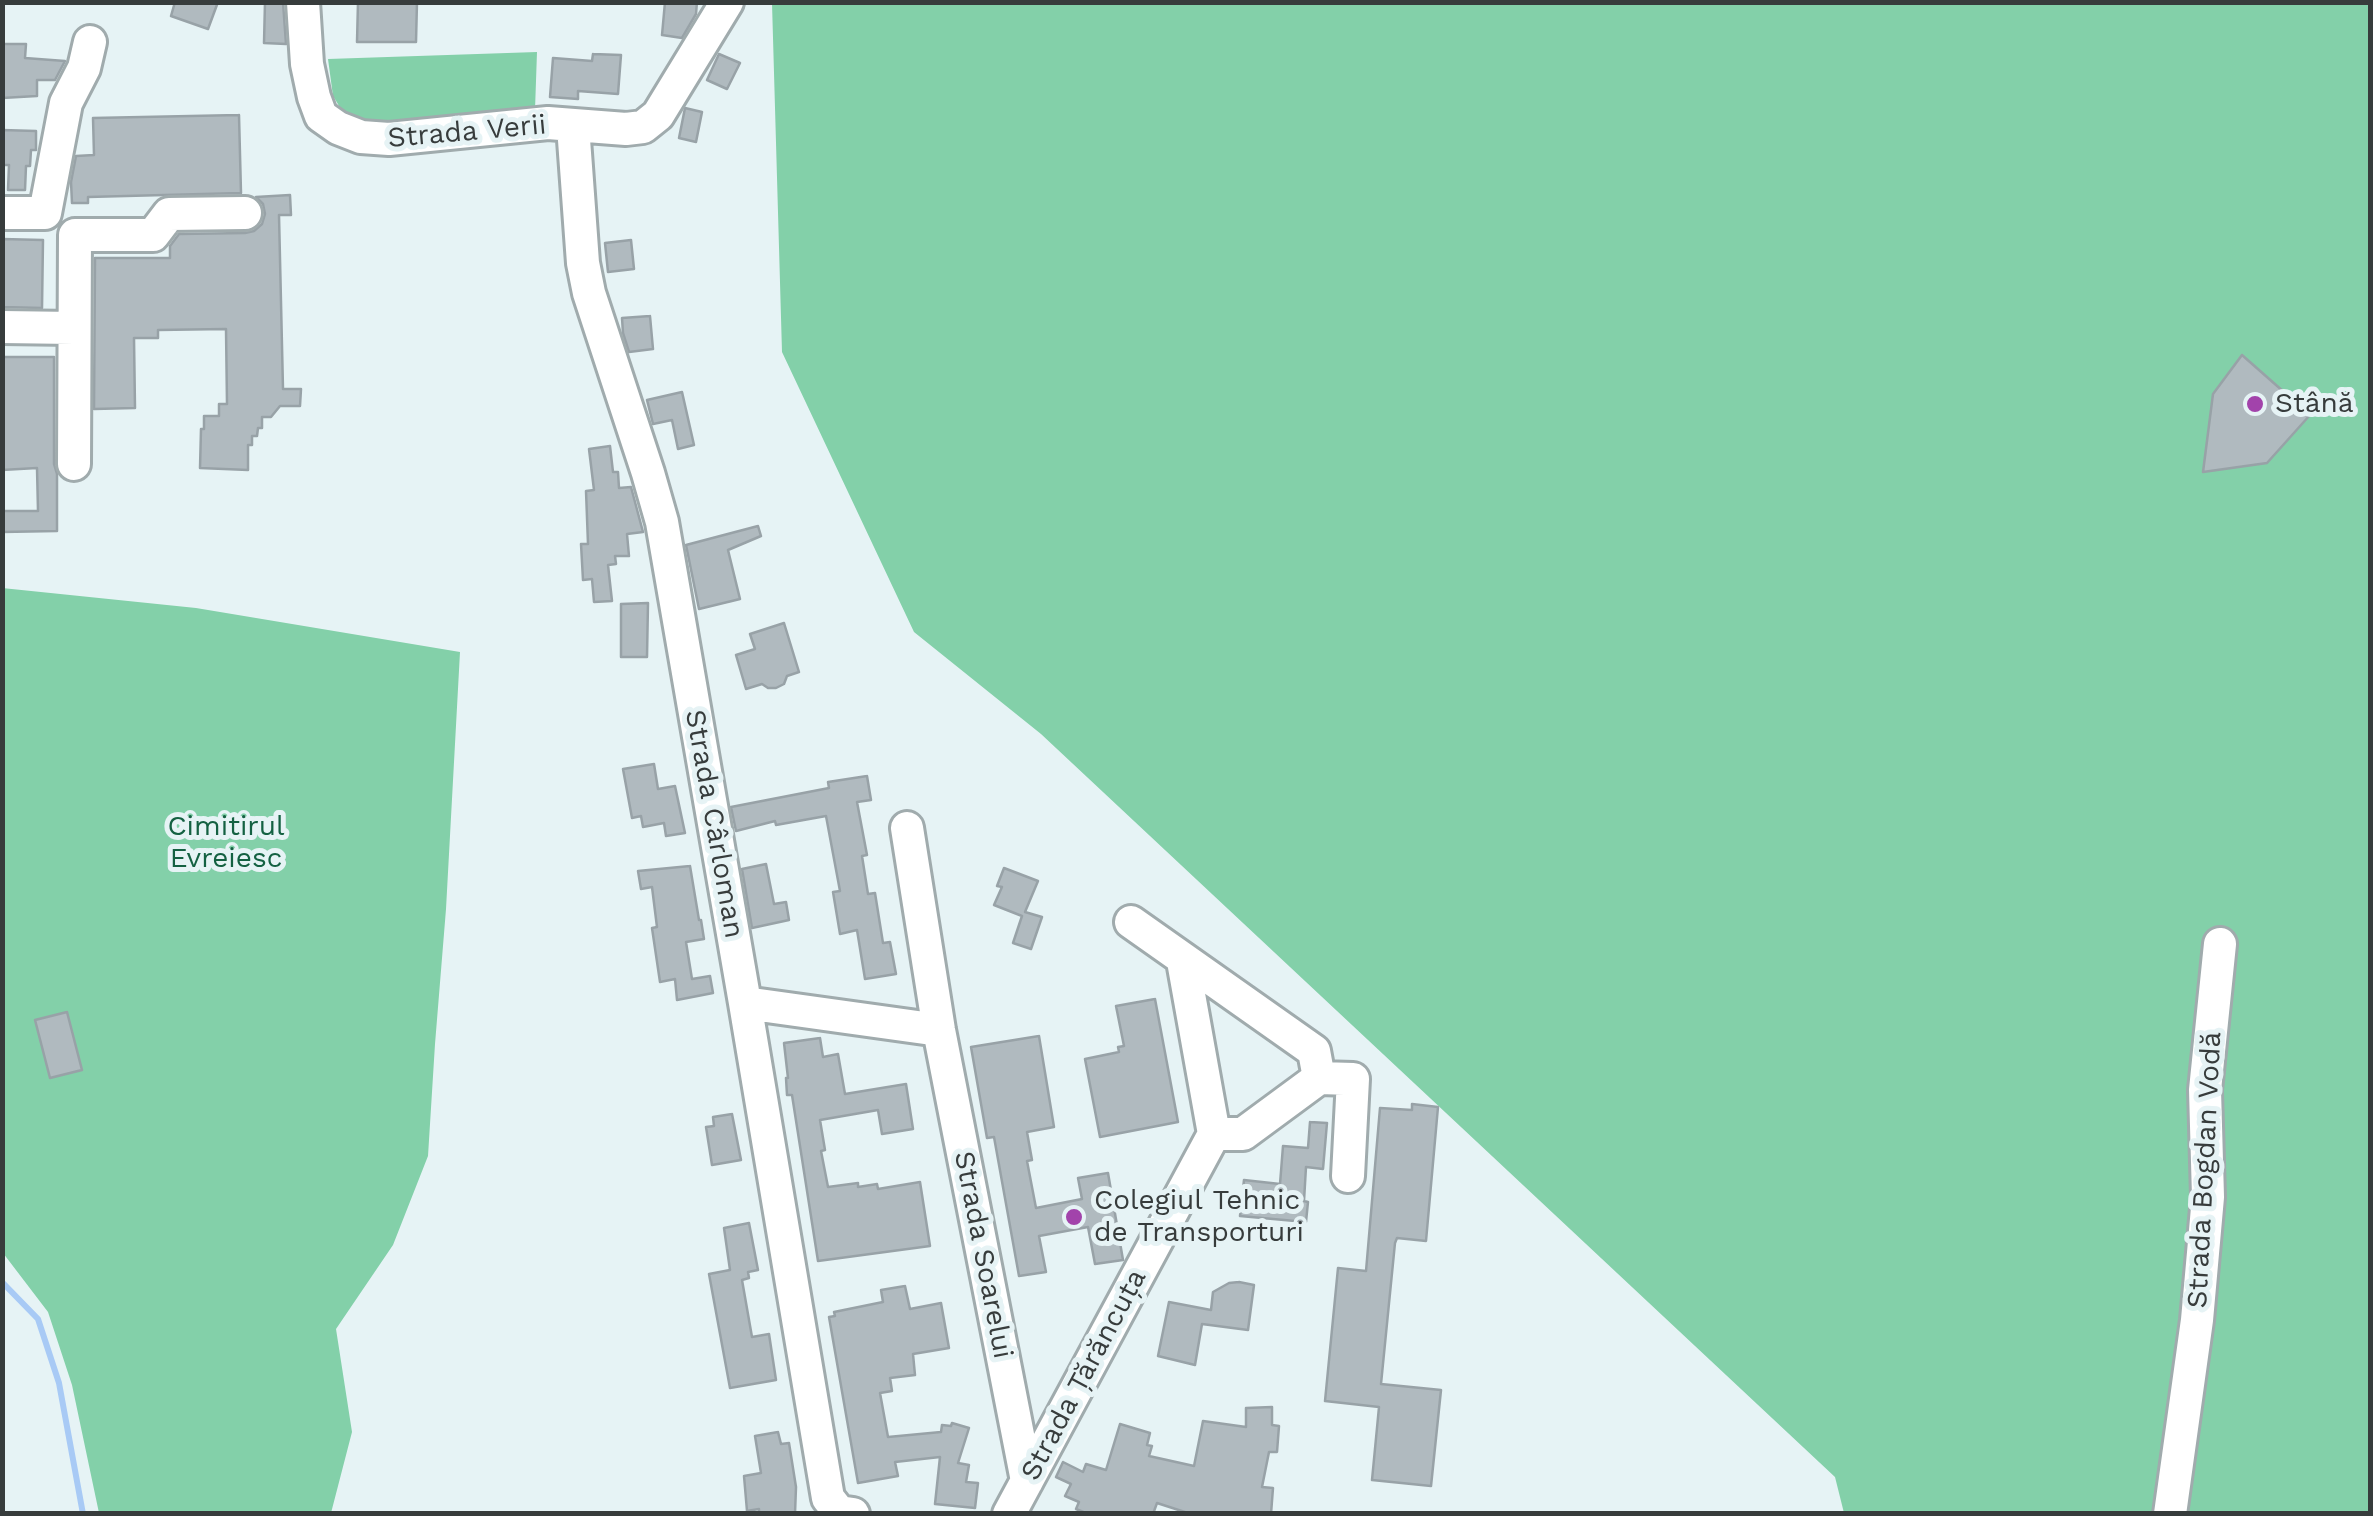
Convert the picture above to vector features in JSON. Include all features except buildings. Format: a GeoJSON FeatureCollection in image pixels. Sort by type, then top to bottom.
{"type":"FeatureCollection","features":[{"type":"Feature","properties":{"kind":"street","name":"Strada Verii"},"geometry":{"type":"LineString","coordinates":[[303,2],[307,64],[321,116],[360,137],[389,140],[548,123],[643,127],[658,115],[727,2]]}},
{"type":"Feature","properties":{"kind":"street"},"geometry":{"type":"LineString","coordinates":[[45,213],[66,103],[84,68],[90,42]]}},
{"type":"Feature","properties":{"kind":"street","name":"Strada Cârloman"},"geometry":{"type":"LineString","coordinates":[[573,126],[583,263],[662,522],[828,1498],[839,1512],[853,1514]]}},
{"type":"Feature","properties":{"kind":"street"},"geometry":{"type":"LineString","coordinates":[[2,213],[45,213],[75,235],[154,235],[169,214],[245,213]]}},
{"type":"Feature","properties":{"kind":"street"},"geometry":{"type":"LineString","coordinates":[[74,464],[75,235]]}},
{"type":"Feature","properties":{"kind":"street"},"geometry":{"type":"LineString","coordinates":[[2,326],[74,328]]}},
{"type":"Feature","properties":{"kind":"street","name":"Strada Soarelui"},"geometry":{"type":"LineString","coordinates":[[907,828],[939,1030],[1027,1481]]}},
{"type":"Feature","properties":{"kind":"street"},"geometry":{"type":"LineString","coordinates":[[1131,922],[1314,1051],[1319,1078]]}},
{"type":"Feature","properties":{"kind":"street","name":"Strada Bogdan Vodă"},"geometry":{"type":"LineString","coordinates":[[2170,1514],[2197,1320],[2207,1214],[2206,1090],[2220,944]]}},
{"type":"Feature","properties":{"kind":"street"},"geometry":{"type":"LineString","coordinates":[[1183,961],[1214,1134],[1243,1134],[1319,1078],[1353,1079],[1348,1176]]}},
{"type":"Feature","properties":{"kind":"street"},"geometry":{"type":"LineString","coordinates":[[745,1003],[939,1030]]}},
{"type":"Feature","properties":{"kind":"street","name":"Strada Țărăncuța"},"geometry":{"type":"LineString","coordinates":[[1008,1514],[1214,1134]]}},
{"type":"Feature","properties":{"kind":"green space"},"geometry":{"type":"Polygon","coordinates":[[[772,3],[2370,3],[2370,1513],[1844,1513],[1835,1477],[1041,734],[914,632],[782,352],[772,3]]]}},
{"type":"Feature","properties":{"kind":"green space"},"geometry":{"type":"Polygon","coordinates":[[[537,52],[535,110],[366,129],[344,114],[333,96],[328,59],[537,52]]]}},
{"type":"Feature","properties":{"kind":"green space","name":"Cimitirul Evreiesc"},"geometry":{"type":"Polygon","coordinates":[[[2,588],[196,608],[460,652],[428,1156],[393,1245],[336,1329],[352,1432],[331,1513],[99,1513],[72,1385],[48,1312],[3,1253],[2,588]]]}},
{"type":"Feature","properties":{"kind":"waterway"},"geometry":{"type":"LineString","coordinates":[[2,1282],[38,1319],[59,1383],[83,1514]]}},
{"type":"Feature","properties":{"kind":"place","name":"Stână"},"geometry":{"type":"Point","coordinates":[2255,404]}},
{"type":"Feature","properties":{"kind":"place","name":"Colegiul Tehnic de Transporturi"},"geometry":{"type":"Point","coordinates":[1074,1217]}}]}
